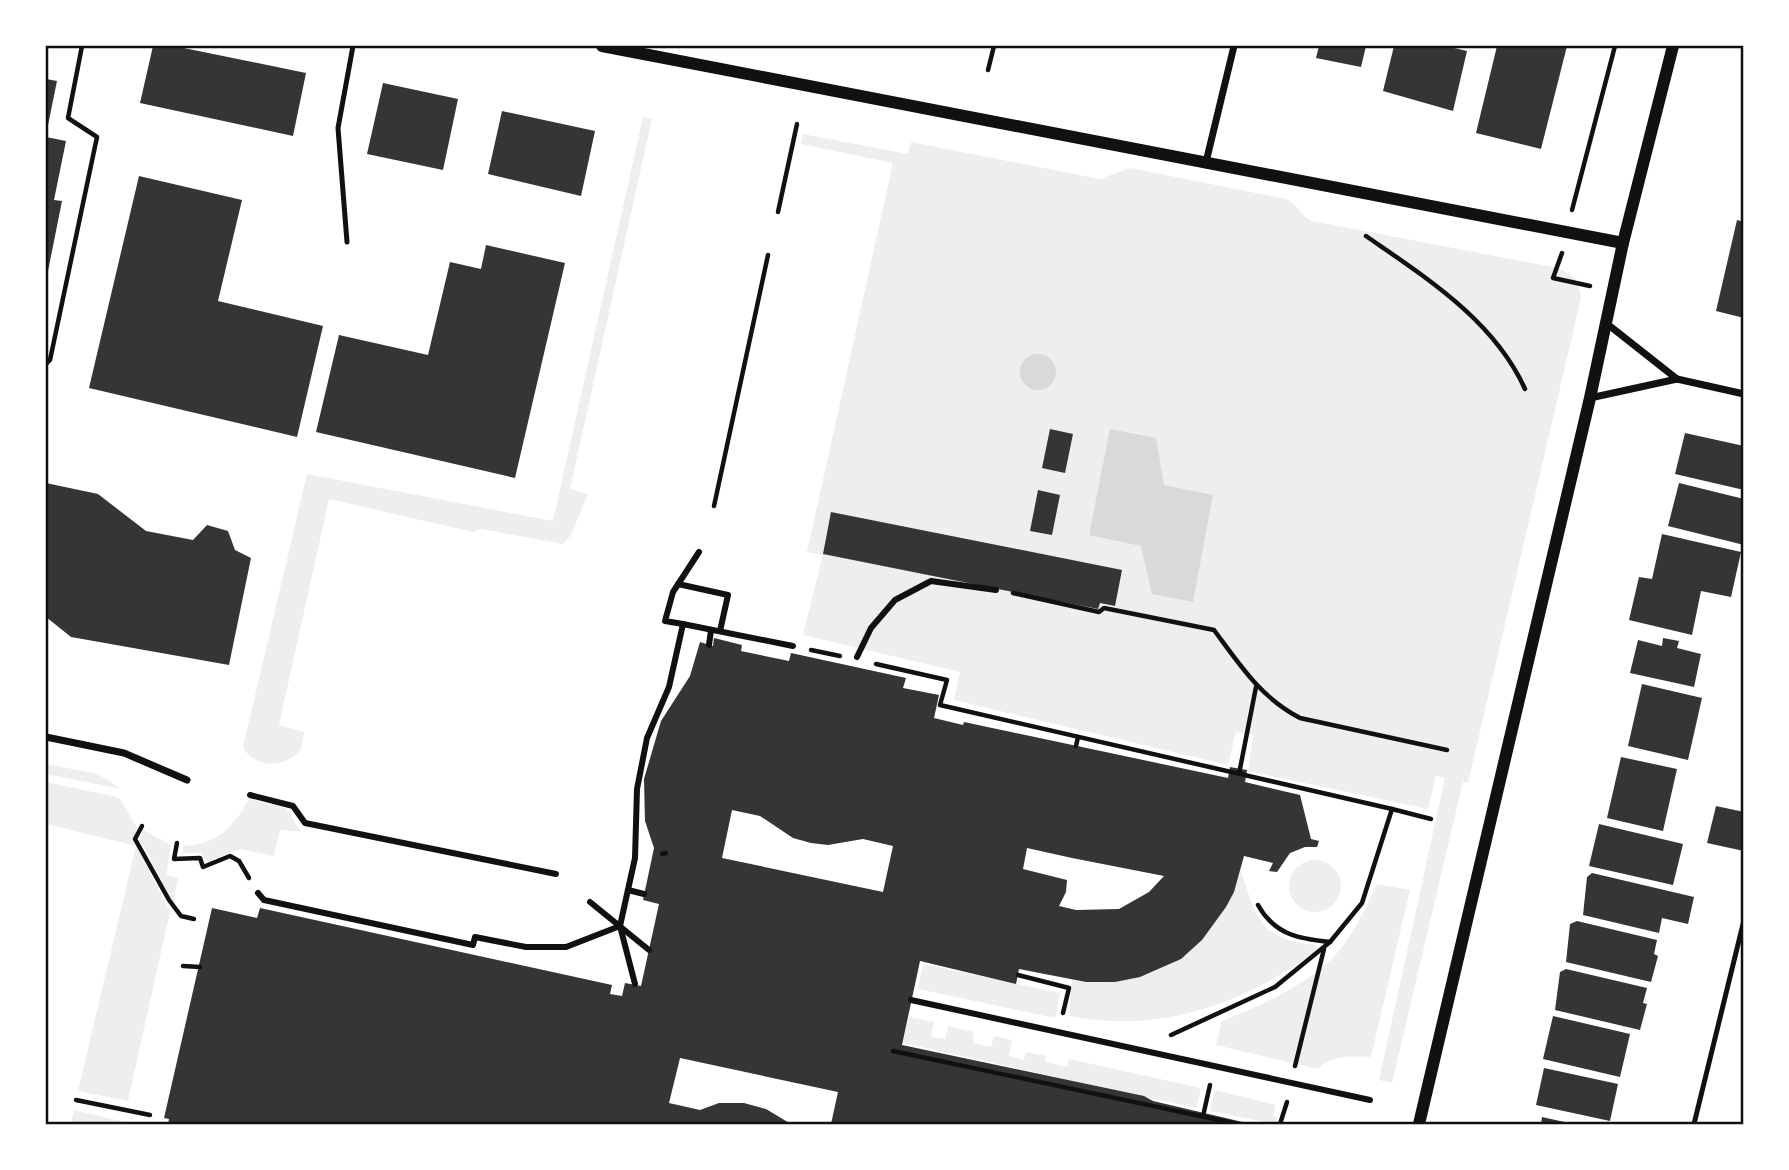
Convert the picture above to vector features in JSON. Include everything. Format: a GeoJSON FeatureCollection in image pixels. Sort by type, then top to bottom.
{"type":"FeatureCollection","features":[{"type":"Feature","properties":{"kind":"street"},"geometry":{"type":"LineString","coordinates":[[602,46],[1623,243]]}},
{"type":"Feature","properties":{"kind":"street"},"geometry":{"type":"LineString","coordinates":[[1206,163],[1234,46]]}},
{"type":"Feature","properties":{"kind":"street"},"geometry":{"type":"LineString","coordinates":[[1419,1125],[1590,398],[1623,243],[1673,46]]}},
{"type":"Feature","properties":{"kind":"street"},"geometry":{"type":"LineString","coordinates":[[1606,323],[1677,379]]}},
{"type":"Feature","properties":{"kind":"street"},"geometry":{"type":"LineString","coordinates":[[1590,398],[1677,379],[1744,394]]}},
{"type":"Feature","properties":{"kind":"street"},"geometry":{"type":"LineString","coordinates":[[699,552],[678,584],[665,621],[793,646]]}},
{"type":"Feature","properties":{"kind":"street"},"geometry":{"type":"LineString","coordinates":[[857,657],[871,628],[895,600],[931,581],[996,590]]}},
{"type":"Feature","properties":{"kind":"street"},"geometry":{"type":"LineString","coordinates":[[678,584],[728,595],[720,631]]}},
{"type":"Feature","properties":{"kind":"street"},"geometry":{"type":"LineString","coordinates":[[635,984],[620,926],[635,858],[637,789],[647,756],[647,738],[669,687],[682,624]]}},
{"type":"Feature","properties":{"kind":"street"},"geometry":{"type":"LineString","coordinates":[[709,645],[711,630]]}},
{"type":"Feature","properties":{"kind":"street"},"geometry":{"type":"LineString","coordinates":[[46,737],[124,753],[187,780]]}},
{"type":"Feature","properties":{"kind":"street"},"geometry":{"type":"LineString","coordinates":[[250,795],[293,806],[305,823],[556,874]]}},
{"type":"Feature","properties":{"kind":"street"},"geometry":{"type":"LineString","coordinates":[[628,890],[644,894]]}},
{"type":"Feature","properties":{"kind":"street"},"geometry":{"type":"LineString","coordinates":[[258,893],[264,900],[473,945],[475,937],[526,947],[566,947],[620,926]]}},
{"type":"Feature","properties":{"kind":"street"},"geometry":{"type":"LineString","coordinates":[[590,902],[649,950]]}},
{"type":"Feature","properties":{"kind":"street"},"geometry":{"type":"LineString","coordinates":[[911,1000],[1370,1100]]}},
{"type":"Feature","properties":{"kind":"lane"},"geometry":{"type":"LineString","coordinates":[[347,242],[338,128],[353,46]]}},
{"type":"Feature","properties":{"kind":"lane"},"geometry":{"type":"LineString","coordinates":[[1694,1125],[1744,920]]}},
{"type":"Feature","properties":{"kind":"path"},"geometry":{"type":"LineString","coordinates":[[46,364],[50,360],[97,137],[68,118],[82,46]]}},
{"type":"Feature","properties":{"kind":"path"},"geometry":{"type":"LineString","coordinates":[[988,71],[994,46]]}},
{"type":"Feature","properties":{"kind":"path"},"geometry":{"type":"LineString","coordinates":[[1573,203],[1615,46]]}},
{"type":"Feature","properties":{"kind":"path"},"geometry":{"type":"LineString","coordinates":[[778,212],[797,124]]}},
{"type":"Feature","properties":{"kind":"path"},"geometry":{"type":"LineString","coordinates":[[1366,236],[1439,287],[1454,301],[1510,362],[1525,389]]}},
{"type":"Feature","properties":{"kind":"path"},"geometry":{"type":"LineString","coordinates":[[714,506],[768,255]]}},
{"type":"Feature","properties":{"kind":"path"},"geometry":{"type":"LineString","coordinates":[[1558,268],[1553,278],[1579,284]]}},
{"type":"Feature","properties":{"kind":"path"},"geometry":{"type":"LineString","coordinates":[[996,590],[1214,630],[1256,687],[1278,706],[1300,718],[1447,750]]}},
{"type":"Feature","properties":{"kind":"path"},"geometry":{"type":"LineString","coordinates":[[793,646],[844,657]]}},
{"type":"Feature","properties":{"kind":"path"},"geometry":{"type":"LineString","coordinates":[[865,662],[947,680],[940,705],[1431,819]]}},
{"type":"Feature","properties":{"kind":"path"},"geometry":{"type":"LineString","coordinates":[[1239,774],[1256,687]]}},
{"type":"Feature","properties":{"kind":"path"},"geometry":{"type":"LineString","coordinates":[[1076,746],[1078,737]]}},
{"type":"Feature","properties":{"kind":"path"},"geometry":{"type":"LineString","coordinates":[[1162,764],[1164,757]]}},
{"type":"Feature","properties":{"kind":"path"},"geometry":{"type":"LineString","coordinates":[[1145,1053],[1181,1028],[1275,987],[1331,942],[1362,903],[1392,809]]}},
{"type":"Feature","properties":{"kind":"path"},"geometry":{"type":"LineString","coordinates":[[142,826],[135,839],[142,854],[181,916],[194,919]]}},
{"type":"Feature","properties":{"kind":"path"},"geometry":{"type":"LineString","coordinates":[[177,843],[174,859],[200,858],[203,867],[230,856],[239,861]]}},
{"type":"Feature","properties":{"kind":"path"},"geometry":{"type":"LineString","coordinates":[[1258,905],[1268,923],[1288,936],[1331,942]]}},
{"type":"Feature","properties":{"kind":"path"},"geometry":{"type":"LineString","coordinates":[[1291,1084],[1324,948]]}},
{"type":"Feature","properties":{"kind":"path"},"geometry":{"type":"LineString","coordinates":[[183,966],[200,967]]}},
{"type":"Feature","properties":{"kind":"path"},"geometry":{"type":"LineString","coordinates":[[1018,975],[1069,988],[1058,1033]]}},
{"type":"Feature","properties":{"kind":"path"},"geometry":{"type":"LineString","coordinates":[[893,1051],[1238,1125]]}},
{"type":"Feature","properties":{"kind":"path"},"geometry":{"type":"LineString","coordinates":[[1203,1116],[1214,1067]]}},
{"type":"Feature","properties":{"kind":"path"},"geometry":{"type":"LineString","coordinates":[[76,1100],[150,1115]]}},
{"type":"Feature","properties":{"kind":"shaded area"},"geometry":{"type":"Polygon","coordinates":[[[643,117],[652,119],[570,489],[588,494],[571,535],[563,544],[481,529],[473,532],[329,499],[279,725],[304,732],[301,749],[295,756],[279,763],[262,763],[255,759],[243,747],[307,474],[553,521],[643,117]]]}},
{"type":"Feature","properties":{"kind":"shaded area"},"geometry":{"type":"Polygon","coordinates":[[[803,134],[908,154],[911,142],[1100,179],[1130,168],[1286,199],[1312,221],[1558,268],[1577,279],[1581,298],[1468,783],[1463,782],[1392,1083],[1379,1080],[1445,778],[1436,776],[1428,809],[1248,771],[1253,735],[1236,732],[1228,765],[954,700],[960,672],[803,635],[823,555],[807,552],[893,163],[801,144],[803,134]]]}},
{"type":"Feature","properties":{"kind":"shaded area"},"geometry":{"type":"Polygon","coordinates":[[[1038,354],[1051,359],[1056,372],[1051,385],[1038,390],[1025,385],[1020,372],[1025,359],[1038,354]]]}},
{"type":"Feature","properties":{"kind":"shaded area"},"geometry":{"type":"Polygon","coordinates":[[[1110,429],[1156,438],[1164,485],[1213,495],[1193,602],[1152,594],[1141,546],[1089,535],[1110,429]]]}},
{"type":"Feature","properties":{"kind":"shaded area"},"geometry":{"type":"Polygon","coordinates":[[[46,764],[98,774],[121,789],[46,774],[46,764]]]}},
{"type":"Feature","properties":{"kind":"shaded area"},"geometry":{"type":"Polygon","coordinates":[[[46,782],[121,800],[137,828],[133,839],[170,912],[128,1101],[78,1091],[136,846],[46,824],[46,782]]]}},
{"type":"Feature","properties":{"kind":"shaded area"},"geometry":{"type":"Polygon","coordinates":[[[249,799],[286,808],[301,832],[280,830],[274,856],[240,849],[206,862],[201,852],[183,854],[183,846],[205,842],[223,833],[249,799]]]}},
{"type":"Feature","properties":{"kind":"shaded area"},"geometry":{"type":"Polygon","coordinates":[[[143,830],[171,845],[166,875],[178,878],[173,904],[140,838],[143,830]]]}},
{"type":"Feature","properties":{"kind":"shaded area"},"geometry":{"type":"Polygon","coordinates":[[[1315,860],[1334,867],[1341,886],[1334,905],[1315,912],[1296,905],[1289,886],[1296,867],[1315,860]]]}},
{"type":"Feature","properties":{"kind":"shaded area"},"geometry":{"type":"Polygon","coordinates":[[[1241,871],[1262,923],[1282,937],[1314,945],[1317,948],[1313,953],[1257,987],[1228,1001],[1197,1011],[1134,1021],[1102,1021],[1069,1016],[1072,980],[1101,982],[1128,979],[1154,971],[1198,942],[1216,921],[1230,898],[1241,871]]]}},
{"type":"Feature","properties":{"kind":"shaded area"},"geometry":{"type":"Polygon","coordinates":[[[1377,884],[1410,890],[1371,1057],[1336,1059],[1318,1069],[1216,1045],[1222,1021],[1285,992],[1315,973],[1339,951],[1360,919],[1377,884]]]}},
{"type":"Feature","properties":{"kind":"shaded area"},"geometry":{"type":"Polygon","coordinates":[[[923,964],[1060,993],[1055,1018],[918,989],[923,964]]]}},
{"type":"Feature","properties":{"kind":"shaded area"},"geometry":{"type":"Polygon","coordinates":[[[909,1017],[934,1022],[931,1037],[945,1039],[948,1026],[974,1032],[973,1043],[991,1047],[994,1036],[1012,1040],[1009,1056],[1024,1060],[1026,1052],[1046,1056],[1045,1062],[1067,1067],[1069,1059],[1201,1088],[1196,1108],[903,1043],[909,1017]]]}},
{"type":"Feature","properties":{"kind":"shaded area"},"geometry":{"type":"Polygon","coordinates":[[[1215,1090],[1276,1105],[1273,1116],[1277,1117],[1276,1124],[1210,1111],[1215,1090]]]}},
{"type":"Feature","properties":{"kind":"shaded area"},"geometry":{"type":"Polygon","coordinates":[[[74,1110],[129,1123],[71,1124],[74,1110]]]}},
{"type":"Feature","properties":{"kind":"building"},"geometry":{"type":"Polygon","coordinates":[[[153,46],[174,46],[306,73],[293,136],[140,103],[153,46]]]}},
{"type":"Feature","properties":{"kind":"building"},"geometry":{"type":"Polygon","coordinates":[[[1319,46],[1366,46],[1361,67],[1316,58],[1319,46]]]}},
{"type":"Feature","properties":{"kind":"building"},"geometry":{"type":"Polygon","coordinates":[[[1394,46],[1446,46],[1467,51],[1453,111],[1383,91],[1394,46]]]}},
{"type":"Feature","properties":{"kind":"building"},"geometry":{"type":"Polygon","coordinates":[[[1497,46],[1567,46],[1541,149],[1476,133],[1497,46]]]}},
{"type":"Feature","properties":{"kind":"building"},"geometry":{"type":"Polygon","coordinates":[[[46,79],[57,81],[47,130],[46,130],[46,79]]]}},
{"type":"Feature","properties":{"kind":"building"},"geometry":{"type":"Polygon","coordinates":[[[383,83],[458,99],[443,170],[367,154],[383,83]]]}},
{"type":"Feature","properties":{"kind":"building"},"geometry":{"type":"Polygon","coordinates":[[[502,111],[595,131],[581,196],[488,174],[502,111]]]}},
{"type":"Feature","properties":{"kind":"building"},"geometry":{"type":"Polygon","coordinates":[[[46,137],[66,141],[54,200],[62,201],[47,276],[46,137]]]}},
{"type":"Feature","properties":{"kind":"building"},"geometry":{"type":"Polygon","coordinates":[[[139,176],[242,200],[218,301],[323,326],[297,437],[89,388],[139,176]]]}},
{"type":"Feature","properties":{"kind":"building"},"geometry":{"type":"Polygon","coordinates":[[[1737,220],[1744,222],[1744,318],[1716,311],[1737,220]]]}},
{"type":"Feature","properties":{"kind":"building"},"geometry":{"type":"Polygon","coordinates":[[[486,245],[565,263],[515,478],[316,432],[339,335],[428,355],[450,262],[481,269],[486,245]]]}},
{"type":"Feature","properties":{"kind":"building"},"geometry":{"type":"Polygon","coordinates":[[[1050,429],[1073,434],[1065,473],[1042,468],[1050,429]]]}},
{"type":"Feature","properties":{"kind":"building"},"geometry":{"type":"Polygon","coordinates":[[[1685,433],[1744,446],[1744,490],[1675,474],[1685,433]]]}},
{"type":"Feature","properties":{"kind":"building"},"geometry":{"type":"Polygon","coordinates":[[[46,483],[98,494],[146,531],[193,540],[207,525],[228,531],[235,550],[251,558],[229,665],[71,637],[46,617],[46,483]]]}},
{"type":"Feature","properties":{"kind":"building"},"geometry":{"type":"Polygon","coordinates":[[[1679,483],[1744,499],[1744,545],[1668,526],[1679,483]]]}},
{"type":"Feature","properties":{"kind":"building"},"geometry":{"type":"Polygon","coordinates":[[[1038,490],[1060,495],[1052,535],[1030,531],[1038,490]]]}},
{"type":"Feature","properties":{"kind":"building"},"geometry":{"type":"Polygon","coordinates":[[[831,512],[1122,570],[1115,606],[1100,603],[1098,609],[823,554],[831,512]]]}},
{"type":"Feature","properties":{"kind":"building"},"geometry":{"type":"Polygon","coordinates":[[[1662,534],[1741,552],[1731,597],[1701,591],[1692,635],[1629,620],[1639,577],[1652,579],[1662,534]]]}},
{"type":"Feature","properties":{"kind":"building"},"geometry":{"type":"Polygon","coordinates":[[[714,638],[742,645],[741,651],[789,661],[791,653],[906,678],[903,688],[939,695],[934,718],[1228,778],[1230,767],[1247,770],[1245,782],[1300,795],[1311,839],[1319,841],[1317,847],[1305,847],[1290,853],[1277,872],[1269,871],[1273,863],[1244,856],[1234,892],[1226,907],[1202,940],[1181,959],[1140,977],[1115,982],[1086,982],[1019,969],[1016,984],[920,961],[902,1045],[1144,1096],[1153,1101],[1251,1124],[831,1124],[838,1092],[680,1058],[669,1103],[700,1110],[719,1103],[744,1103],[766,1109],[791,1124],[168,1124],[169,1119],[164,1118],[212,908],[257,918],[260,908],[612,985],[610,994],[622,996],[625,983],[641,986],[659,904],[643,900],[654,848],[645,821],[644,779],[661,721],[690,676],[700,642],[713,646],[714,638]],[[732,810],[722,858],[883,892],[893,846],[863,839],[828,845],[811,843],[793,838],[760,816],[732,810]],[[1027,848],[1023,869],[1067,880],[1066,892],[1059,906],[1076,910],[1119,909],[1149,892],[1164,876],[1072,858],[1027,848]]]}},
{"type":"Feature","properties":{"kind":"building"},"geometry":{"type":"Polygon","coordinates":[[[1663,638],[1679,641],[1677,648],[1701,654],[1694,687],[1630,673],[1638,640],[1662,646],[1663,638]]]}},
{"type":"Feature","properties":{"kind":"building"},"geometry":{"type":"Polygon","coordinates":[[[1642,684],[1702,698],[1688,760],[1628,746],[1642,684]]]}},
{"type":"Feature","properties":{"kind":"building"},"geometry":{"type":"Polygon","coordinates":[[[1621,757],[1677,769],[1663,831],[1607,818],[1621,757]]]}},
{"type":"Feature","properties":{"kind":"building"},"geometry":{"type":"Polygon","coordinates":[[[1716,806],[1744,812],[1744,851],[1707,843],[1716,806]]]}},
{"type":"Feature","properties":{"kind":"building"},"geometry":{"type":"Polygon","coordinates":[[[1599,824],[1683,844],[1673,885],[1589,866],[1599,824]]]}},
{"type":"Feature","properties":{"kind":"building"},"geometry":{"type":"Polygon","coordinates":[[[1592,873],[1694,897],[1688,924],[1662,918],[1659,933],[1583,915],[1587,877],[1592,873]]]}},
{"type":"Feature","properties":{"kind":"building"},"geometry":{"type":"Polygon","coordinates":[[[1577,921],[1657,940],[1654,954],[1658,956],[1651,982],[1566,962],[1570,924],[1577,921]]]}},
{"type":"Feature","properties":{"kind":"building"},"geometry":{"type":"Polygon","coordinates":[[[1566,969],[1647,988],[1643,1003],[1647,1004],[1640,1030],[1555,1010],[1560,972],[1566,969]]]}},
{"type":"Feature","properties":{"kind":"building"},"geometry":{"type":"Polygon","coordinates":[[[1553,1016],[1630,1034],[1620,1077],[1543,1059],[1553,1016]]]}},
{"type":"Feature","properties":{"kind":"building"},"geometry":{"type":"Polygon","coordinates":[[[1544,1068],[1618,1084],[1610,1121],[1536,1105],[1544,1068]]]}},
{"type":"Feature","properties":{"kind":"building"},"geometry":{"type":"Polygon","coordinates":[[[1542,1117],[1569,1123],[1569,1124],[1541,1124],[1542,1117]]]}}]}
